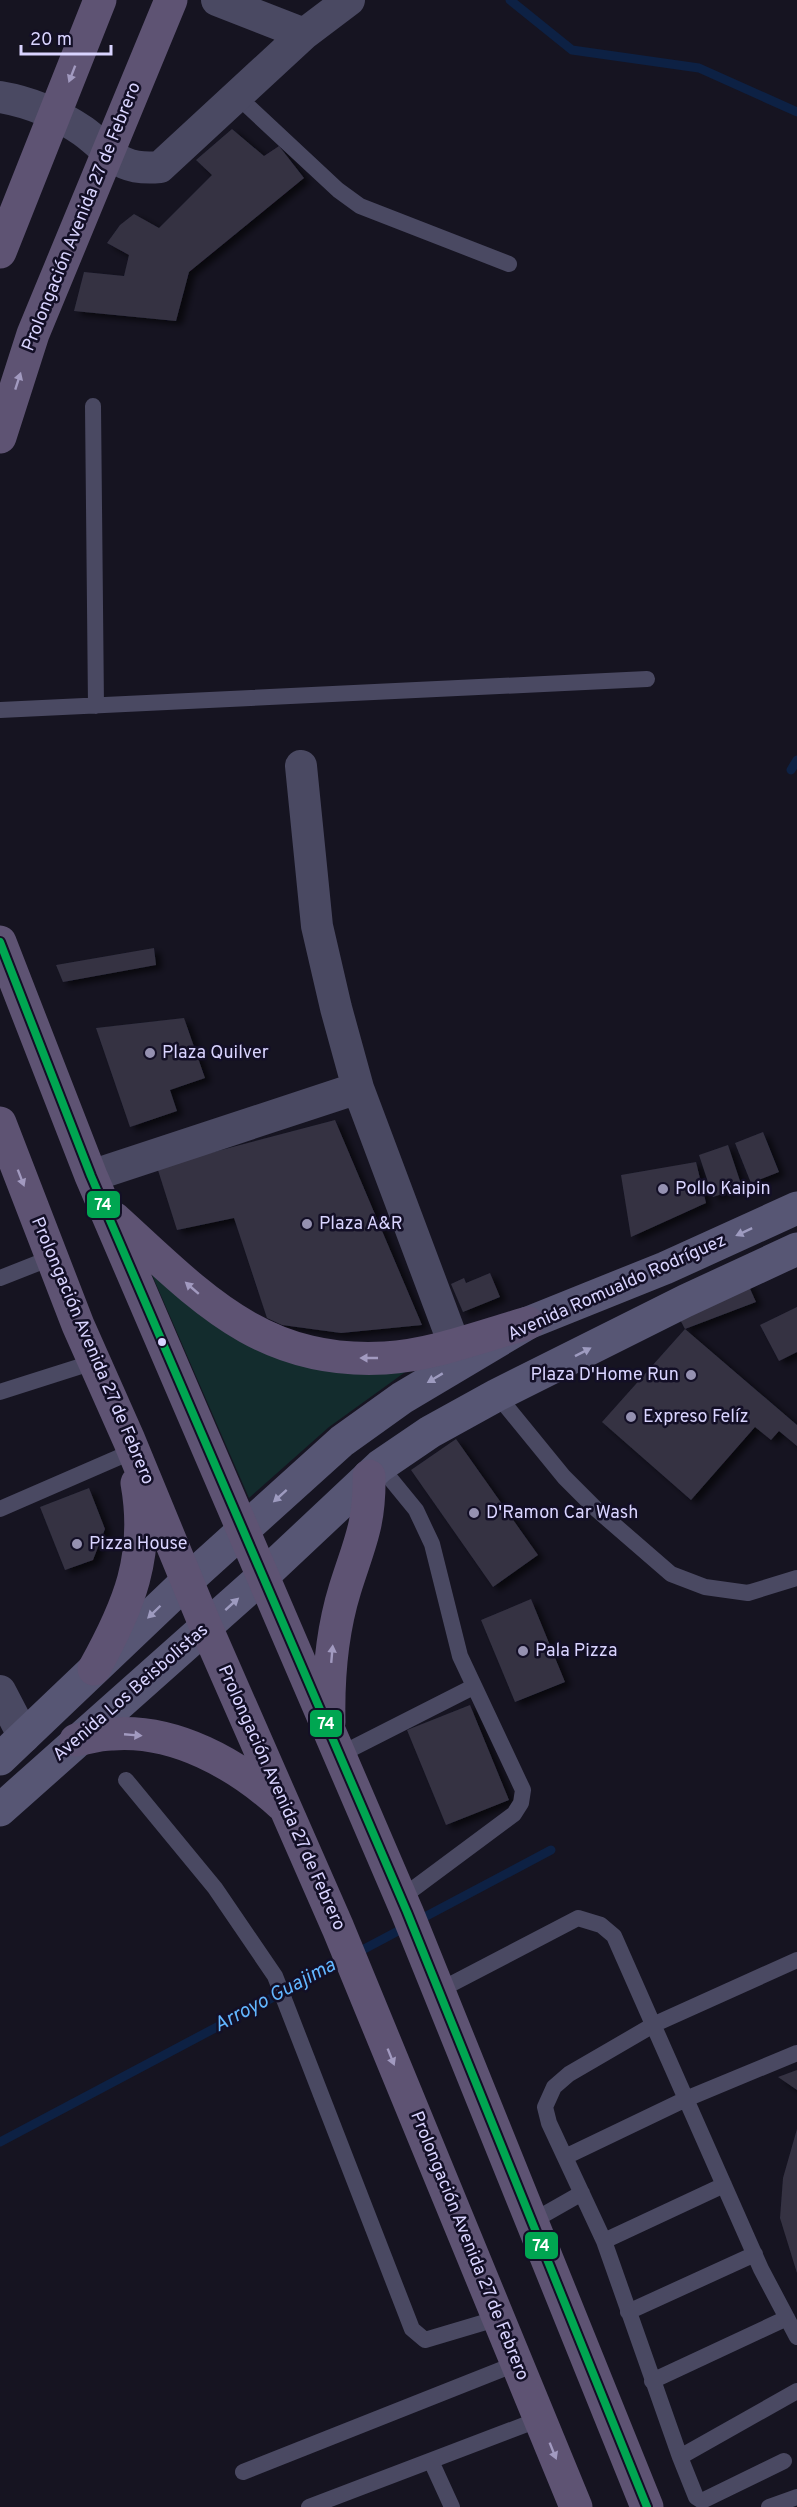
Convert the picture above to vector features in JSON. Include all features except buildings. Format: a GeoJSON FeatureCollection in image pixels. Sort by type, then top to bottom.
{"type":"FeatureCollection","features":[{"type":"Feature","properties":{"kind":"main road"},"geometry":{"type":"LineString","coordinates":[[0,252],[100,0]]}},
{"type":"Feature","properties":{"kind":"main road","name":"Prolongación Avenida 27 de Febrero"},"geometry":{"type":"LineString","coordinates":[[0,437],[33,334],[171,0]]}},
{"type":"Feature","properties":{"kind":"main road"},"geometry":{"type":"LineString","coordinates":[[0,942],[105,1210],[404,1905],[647,2507]]}},
{"type":"Feature","properties":{"kind":"main road","name":"Prolongación Avenida 27 de Febrero"},"geometry":{"type":"LineString","coordinates":[[0,1123],[51,1258],[94,1362],[206,1627],[338,1928],[576,2507]]}},
{"type":"Feature","properties":{"kind":"main road","name":"Avenida Romualdo Rodríguez"},"geometry":{"type":"LineString","coordinates":[[243,1530],[342,1441],[402,1398],[528,1323],[664,1268],[797,1208]]}},
{"type":"Feature","properties":{"kind":"main road"},"geometry":{"type":"LineString","coordinates":[[105,1210],[207,1301],[237,1323],[285,1347],[345,1357],[376,1358],[454,1344],[528,1323]]}},
{"type":"Feature","properties":{"kind":"main road"},"geometry":{"type":"LineString","coordinates":[[263,1576],[375,1471],[430,1432],[497,1395],[674,1306],[797,1249]]}},
{"type":"Feature","properties":{"kind":"main road"},"geometry":{"type":"LineString","coordinates":[[94,1669],[118,1626],[135,1582],[142,1536],[130,1446]]}},
{"type":"Feature","properties":{"kind":"main road"},"geometry":{"type":"LineString","coordinates":[[334,1744],[336,1626],[366,1530],[375,1471]]}},
{"type":"Feature","properties":{"kind":"main road","name":"Avenida Los Beisbolistas"},"geometry":{"type":"LineString","coordinates":[[12,1748],[243,1530]]}},
{"type":"Feature","properties":{"kind":"main road","name":"Avenida Los Beisbolistas"},"geometry":{"type":"LineString","coordinates":[[0,1810],[263,1576]]}},
{"type":"Feature","properties":{"kind":"main road"},"geometry":{"type":"LineString","coordinates":[[76,1740],[113,1733],[152,1737],[190,1747],[225,1762],[258,1784],[288,1810]]}},
{"type":"Feature","properties":{"kind":"street"},"geometry":{"type":"LineString","coordinates":[[217,0],[304,34]]}},
{"type":"Feature","properties":{"kind":"street"},"geometry":{"type":"LineString","coordinates":[[0,97],[36,106],[56,115],[84,132],[107,154],[135,166],[160,167],[304,34],[349,0]]}},
{"type":"Feature","properties":{"kind":"street"},"geometry":{"type":"LineString","coordinates":[[301,766],[317,926],[358,1088],[454,1344]]}},
{"type":"Feature","properties":{"kind":"street"},"geometry":{"type":"LineString","coordinates":[[91,1176],[358,1088]]}},
{"type":"Feature","properties":{"kind":"street"},"geometry":{"type":"LineString","coordinates":[[0,1691],[12,1748]]}},
{"type":"Feature","properties":{"kind":"lane"},"geometry":{"type":"LineString","coordinates":[[236,95],[338,190],[360,206],[509,264]]}},
{"type":"Feature","properties":{"kind":"lane"},"geometry":{"type":"LineString","coordinates":[[93,406],[96,706]]}},
{"type":"Feature","properties":{"kind":"lane"},"geometry":{"type":"LineString","coordinates":[[0,710],[647,679]]}},
{"type":"Feature","properties":{"kind":"lane"},"geometry":{"type":"LineString","coordinates":[[0,1278],[51,1258]]}},
{"type":"Feature","properties":{"kind":"lane"},"geometry":{"type":"LineString","coordinates":[[0,1392],[94,1362]]}},
{"type":"Feature","properties":{"kind":"lane"},"geometry":{"type":"LineString","coordinates":[[497,1395],[564,1477],[596,1509],[671,1574],[705,1587],[748,1593],[797,1578]]}},
{"type":"Feature","properties":{"kind":"lane"},"geometry":{"type":"LineString","coordinates":[[0,1509],[130,1446]]}},
{"type":"Feature","properties":{"kind":"lane"},"geometry":{"type":"LineString","coordinates":[[375,1471],[416,1510],[432,1544],[452,1631],[473,1687],[523,1790],[521,1803],[514,1814],[404,1905]]}},
{"type":"Feature","properties":{"kind":"lane"},"geometry":{"type":"LineString","coordinates":[[334,1744],[473,1687]]}},
{"type":"Feature","properties":{"kind":"lane"},"geometry":{"type":"LineString","coordinates":[[126,1780],[215,1887],[275,1976],[412,2329],[425,2340],[499,2318]]}},
{"type":"Feature","properties":{"kind":"lane"},"geometry":{"type":"LineString","coordinates":[[434,1984],[579,1918],[601,1925],[614,1936],[655,2024],[755,2254],[797,2337]]}},
{"type":"Feature","properties":{"kind":"lane"},"geometry":{"type":"LineString","coordinates":[[784,2461],[702,2501],[696,2497],[652,2381],[604,2241],[549,2123],[545,2107],[554,2087],[568,2074],[655,2024],[797,1960]]}},
{"type":"Feature","properties":{"kind":"lane"},"geometry":{"type":"LineString","coordinates":[[565,2157],[686,2099],[797,2053]]}},
{"type":"Feature","properties":{"kind":"lane"},"geometry":{"type":"LineString","coordinates":[[604,2241],[724,2184]]}},
{"type":"Feature","properties":{"kind":"lane"},"geometry":{"type":"LineString","coordinates":[[531,2222],[582,2193]]}},
{"type":"Feature","properties":{"kind":"lane"},"geometry":{"type":"LineString","coordinates":[[628,2312],[755,2254]]}},
{"type":"Feature","properties":{"kind":"lane"},"geometry":{"type":"LineString","coordinates":[[652,2381],[787,2318]]}},
{"type":"Feature","properties":{"kind":"lane"},"geometry":{"type":"LineString","coordinates":[[243,2472],[518,2363]]}},
{"type":"Feature","properties":{"kind":"lane"},"geometry":{"type":"LineString","coordinates":[[680,2457],[797,2391]]}},
{"type":"Feature","properties":{"kind":"lane"},"geometry":{"type":"LineString","coordinates":[[309,2507],[540,2419]]}},
{"type":"Feature","properties":{"kind":"lane"},"geometry":{"type":"LineString","coordinates":[[431,2461],[452,2507]]}},
{"type":"Feature","properties":{"kind":"lane"},"geometry":{"type":"LineString","coordinates":[[769,2507],[797,2497]]}},
{"type":"Feature","properties":{"kind":"green space"},"geometry":{"type":"Polygon","coordinates":[[[146,1261],[205,1314],[415,1365],[329,1427],[249,1498],[146,1261]]]}},
{"type":"Feature","properties":{"kind":"waterway","name":"Arroyo Guajima"},"geometry":{"type":"LineString","coordinates":[[510,0],[572,50],[699,68],[797,112]]}},
{"type":"Feature","properties":{"kind":"waterway","name":"Arroyo Guajima"},"geometry":{"type":"LineString","coordinates":[[791,770],[797,760]]}},
{"type":"Feature","properties":{"kind":"waterway","name":"Arroyo Guajima"},"geometry":{"type":"LineString","coordinates":[[0,2142],[551,1850]]}},
{"type":"Feature","properties":{"kind":"transit line","name":"74"},"geometry":{"type":"LineString","coordinates":[[0,942],[91,1176],[407,1912],[647,2507]]}},
{"type":"Feature","properties":{"kind":"place","name":"Plaza Quilver"},"geometry":{"type":"Point","coordinates":[150,1053]}},
{"type":"Feature","properties":{"kind":"place","name":"Pollo Kaipin"},"geometry":{"type":"Point","coordinates":[663,1189]}},
{"type":"Feature","properties":{"kind":"place","name":"Plaza A&R"},"geometry":{"type":"Point","coordinates":[307,1224]}},
{"type":"Feature","properties":{"kind":"place","name":"Plaza D'Home Run"},"geometry":{"type":"Point","coordinates":[691,1375]}},
{"type":"Feature","properties":{"kind":"place","name":"Expreso Felíz"},"geometry":{"type":"Point","coordinates":[631,1417]}},
{"type":"Feature","properties":{"kind":"place","name":"D'Ramon Car Wash"},"geometry":{"type":"Point","coordinates":[474,1513]}},
{"type":"Feature","properties":{"kind":"place","name":"Pizza House"},"geometry":{"type":"Point","coordinates":[77,1544]}},
{"type":"Feature","properties":{"kind":"place","name":"Pala Pizza"},"geometry":{"type":"Point","coordinates":[523,1651]}}]}
